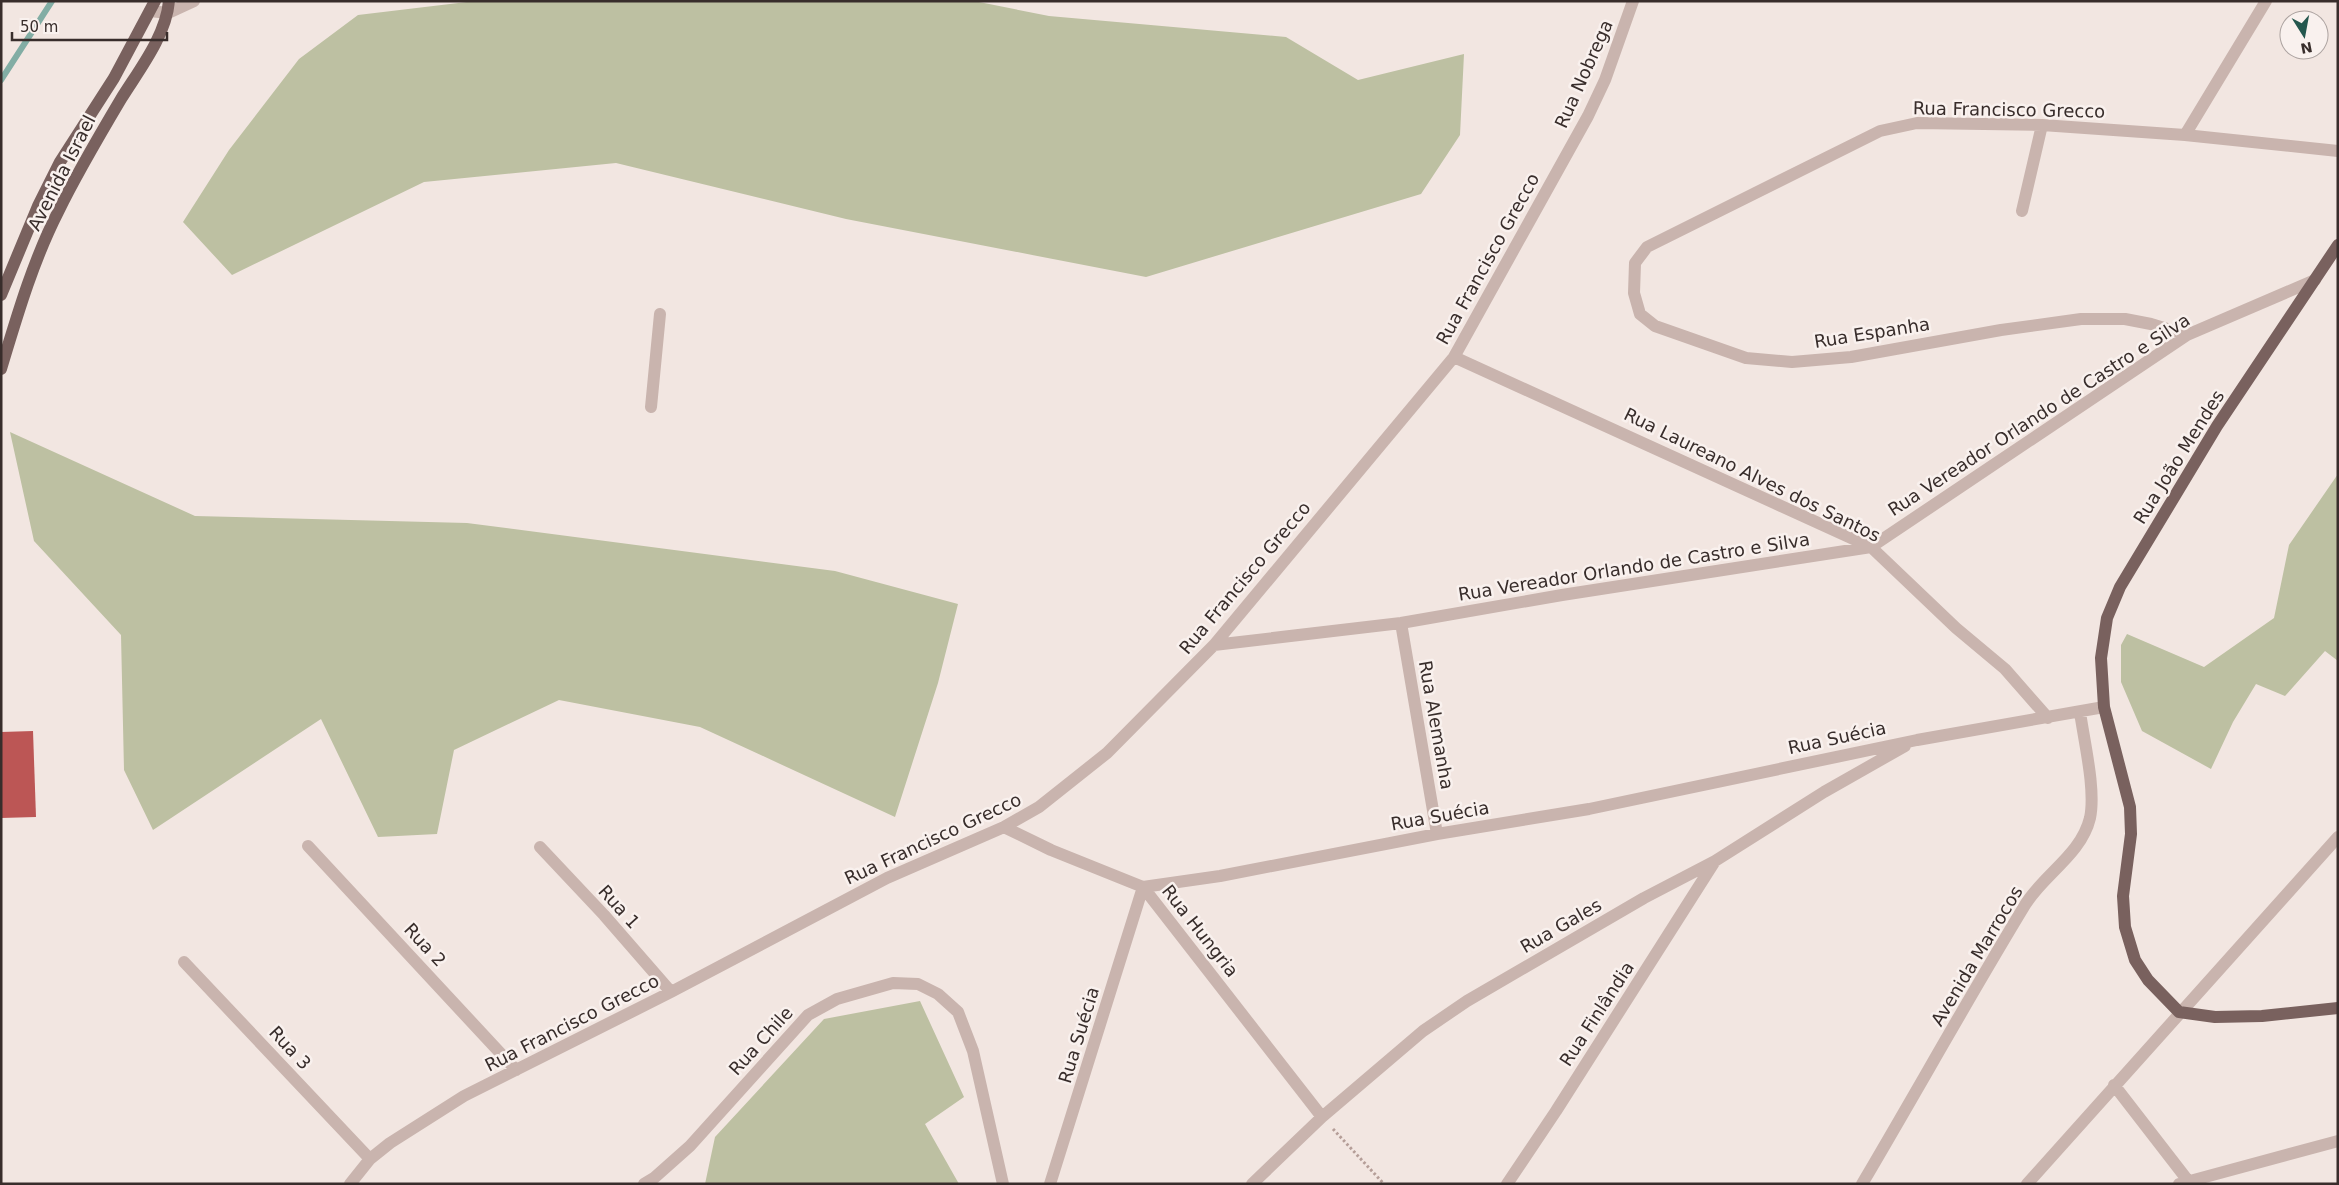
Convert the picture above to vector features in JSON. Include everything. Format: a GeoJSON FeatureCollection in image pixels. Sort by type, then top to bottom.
{"type":"FeatureCollection","features":[{"type":"Feature","properties":{"kind":"main road","name":"Avenida Israel"},"geometry":{"type":"LineString","coordinates":[[1,295],[38,206],[60,162],[114,78],[152,6]]}},
{"type":"Feature","properties":{"kind":"main road","name":"Avenida Israel"},"geometry":{"type":"LineString","coordinates":[[1,368],[26,288],[56,214],[86,158],[156,40],[168,7]]}},
{"type":"Feature","properties":{"kind":"main road","name":"Rua João Mendes"},"geometry":{"type":"LineString","coordinates":[[2179,1012],[2148,980],[2135,960],[2125,927],[2123,896],[2131,834],[2130,806],[2104,707],[2101,658],[2107,618],[2120,587],[2217,426],[2338,245]]}},
{"type":"Feature","properties":{"kind":"main road"},"geometry":{"type":"LineString","coordinates":[[2179,1012],[2215,1017],[2262,1016],[2338,1008]]}},
{"type":"Feature","properties":{"kind":"street"},"geometry":{"type":"LineString","coordinates":[[152,6],[168,7],[194,1]]}},
{"type":"Feature","properties":{"kind":"street","name":"Rua Nobrega"},"geometry":{"type":"LineString","coordinates":[[1564,160],[1605,80],[1633,1]]}},
{"type":"Feature","properties":{"kind":"street"},"geometry":{"type":"LineString","coordinates":[[2185,135],[2266,1]]}},
{"type":"Feature","properties":{"kind":"street","name":"Rua Francisco Grecco"},"geometry":{"type":"LineString","coordinates":[[1647,247],[1880,131],[1917,124],[2042,124],[2185,135],[2338,151]]}},
{"type":"Feature","properties":{"kind":"street"},"geometry":{"type":"LineString","coordinates":[[2022,211],[2042,124]]}},
{"type":"Feature","properties":{"kind":"street","name":"Rua Francisco Grecco"},"geometry":{"type":"LineString","coordinates":[[350,1184],[370,1160],[390,1143],[420,1122],[464,1096],[671,992],[886,878],[1004,827],[1039,807],[1107,753],[1214,645],[1454,357],[1564,160]]}},
{"type":"Feature","properties":{"kind":"street","name":"Rua Espanha"},"geometry":{"type":"LineString","coordinates":[[1647,247],[1636,263],[1634,293],[1640,314],[1655,326],[1746,358],[1792,362],[1851,357],[2001,330],[2081,319],[2125,319],[2151,324],[2187,335]]}},
{"type":"Feature","properties":{"kind":"street","name":"Rua Vereador Orlando de Castro e Silva"},"geometry":{"type":"LineString","coordinates":[[1214,645],[1401,622],[1870,547],[2187,335],[2315,280]]}},
{"type":"Feature","properties":{"kind":"street"},"geometry":{"type":"LineString","coordinates":[[651,407],[660,314]]}},
{"type":"Feature","properties":{"kind":"street","name":"Rua Laureano Alves dos Santos"},"geometry":{"type":"LineString","coordinates":[[1454,357],[1870,547],[1956,628],[2004,670],[2048,718]]}},
{"type":"Feature","properties":{"kind":"street","name":"Rua Alemanha"},"geometry":{"type":"LineString","coordinates":[[1401,622],[1437,834]]}},
{"type":"Feature","properties":{"kind":"street"},"geometry":{"type":"LineString","coordinates":[[2048,718],[2104,707]]}},
{"type":"Feature","properties":{"kind":"street","name":"Avenida Marrocos"},"geometry":{"type":"LineString","coordinates":[[1862,1184],[2026,904],[2072,852],[2085,833],[2090,816],[2091,794],[2080,712]]}},
{"type":"Feature","properties":{"kind":"street","name":"Rua Suécia"},"geometry":{"type":"LineString","coordinates":[[1050,1184],[1143,887],[1220,876],[1437,834],[1589,809],[1917,740],[2048,718]]}},
{"type":"Feature","properties":{"kind":"street","name":"Rua Gales"},"geometry":{"type":"LineString","coordinates":[[1252,1184],[1322,1117],[1423,1031],[1467,1001],[1644,898],[1715,861],[1824,792],[1917,740]]}},
{"type":"Feature","properties":{"kind":"street","name":"Rua Hungria"},"geometry":{"type":"LineString","coordinates":[[1004,827],[1052,850],[1143,887],[1322,1117]]}},
{"type":"Feature","properties":{"kind":"street"},"geometry":{"type":"LineString","coordinates":[[2028,1184],[2179,1012],[2338,837]]}},
{"type":"Feature","properties":{"kind":"street","name":"Rua 2"},"geometry":{"type":"LineString","coordinates":[[308,846],[516,1070]]}},
{"type":"Feature","properties":{"kind":"street","name":"Rua 1"},"geometry":{"type":"LineString","coordinates":[[540,847],[604,915],[671,992]]}},
{"type":"Feature","properties":{"kind":"street","name":"Rua Finlândia"},"geometry":{"type":"LineString","coordinates":[[1507,1184],[1556,1111],[1715,861]]}},
{"type":"Feature","properties":{"kind":"street","name":"Rua 3"},"geometry":{"type":"LineString","coordinates":[[184,962],[370,1160]]}},
{"type":"Feature","properties":{"kind":"street","name":"Rua Chile"},"geometry":{"type":"LineString","coordinates":[[644,1184],[654,1178],[690,1146],[808,1015],[836,999],[893,983],[918,984],[938,994],[958,1012],[973,1051],[1003,1184]]}},
{"type":"Feature","properties":{"kind":"street"},"geometry":{"type":"LineString","coordinates":[[2114,1085],[2184,1183],[2338,1141]]}},
{"type":"Feature","properties":{"kind":"path"},"geometry":{"type":"LineString","coordinates":[[1322,1117],[1384,1184]]}},
{"type":"Feature","properties":{"kind":"green space"},"geometry":{"type":"Polygon","coordinates":[[[475,1],[974,1],[1049,16],[1286,37],[1358,80],[1464,54],[1460,135],[1421,194],[1146,277],[846,219],[616,163],[424,182],[232,275],[183,222],[229,150],[299,59],[358,15],[475,1]]]}},
{"type":"Feature","properties":{"kind":"green space"},"geometry":{"type":"Polygon","coordinates":[[[10,432],[195,516],[467,523],[835,571],[958,604],[938,683],[895,817],[700,727],[559,700],[454,750],[437,834],[378,837],[321,719],[153,830],[124,770],[121,635],[34,541],[10,432]]]}},
{"type":"Feature","properties":{"kind":"green space"},"geometry":{"type":"Polygon","coordinates":[[[2338,474],[2338,661],[2325,651],[2285,696],[2256,684],[2233,722],[2211,769],[2142,731],[2121,682],[2121,645],[2127,634],[2204,667],[2274,618],[2289,545],[2338,474]]]}},
{"type":"Feature","properties":{"kind":"green space"},"geometry":{"type":"Polygon","coordinates":[[[920,1001],[964,1097],[925,1124],[959,1184],[705,1184],[715,1137],[824,1019],[920,1001]]]}},
{"type":"Feature","properties":{"kind":"building"},"geometry":{"type":"Polygon","coordinates":[[[33,731],[36,817],[1,818],[1,732],[33,731]]]}},
{"type":"Feature","properties":{"kind":"waterway"},"geometry":{"type":"LineString","coordinates":[[1,80],[52,1]]}}]}
